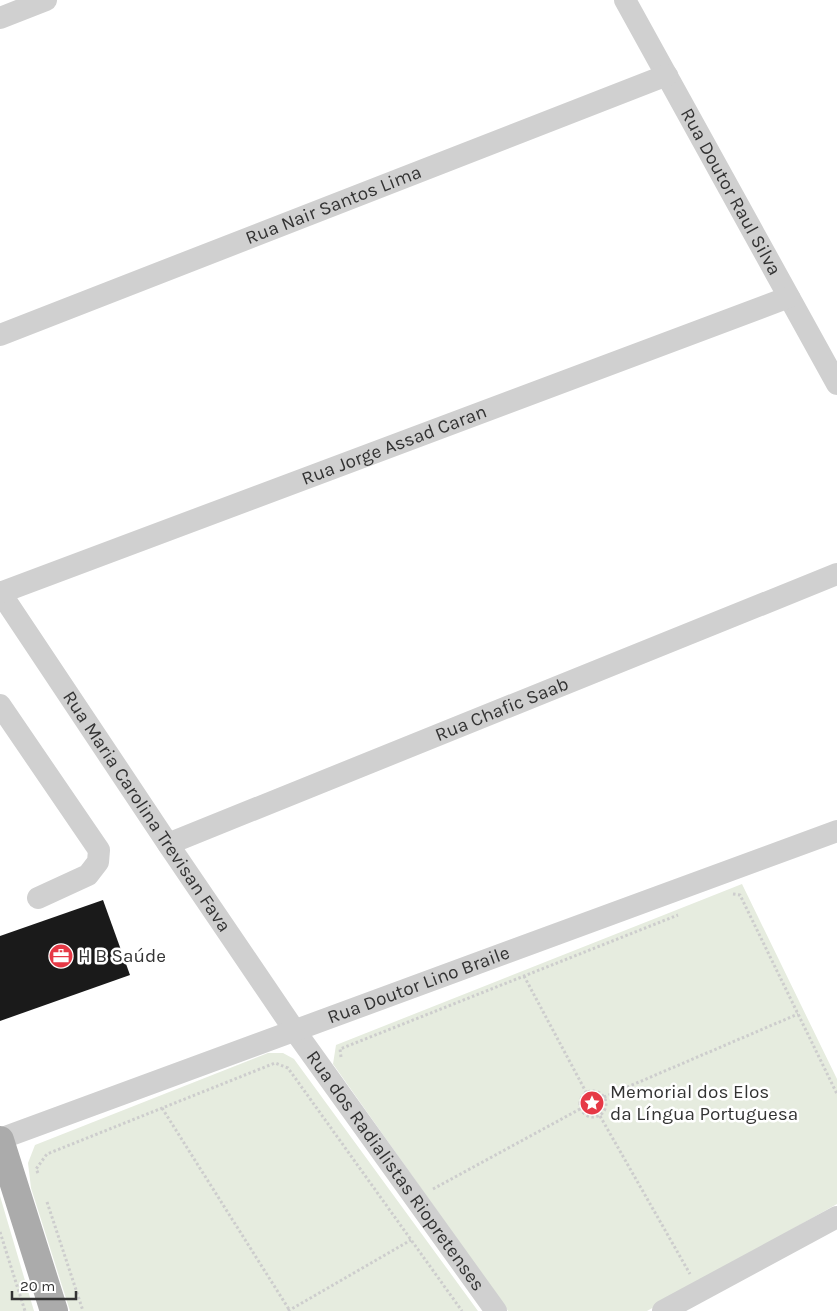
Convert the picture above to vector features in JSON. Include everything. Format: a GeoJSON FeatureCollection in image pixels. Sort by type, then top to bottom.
{"type":"FeatureCollection","features":[{"type":"Feature","properties":{"kind":"main road"},"geometry":{"type":"LineString","coordinates":[[0,1140],[54,1311]]}},
{"type":"Feature","properties":{"kind":"street"},"geometry":{"type":"LineString","coordinates":[[0,18],[46,0]]}},
{"type":"Feature","properties":{"kind":"street","name":"Rua Doutor Raul Silva"},"geometry":{"type":"LineString","coordinates":[[625,0],[837,384]]}},
{"type":"Feature","properties":{"kind":"street","name":"Rua Nair Santos Lima"},"geometry":{"type":"LineString","coordinates":[[0,335],[667,75]]}},
{"type":"Feature","properties":{"kind":"street","name":"Rua Jorge Assad Caran"},"geometry":{"type":"LineString","coordinates":[[0,593],[789,297]]}},
{"type":"Feature","properties":{"kind":"street","name":"Rua Chafic Saab"},"geometry":{"type":"LineString","coordinates":[[168,844],[837,574]]}},
{"type":"Feature","properties":{"kind":"street","name":"Rua Maria Carolina Trevisan Fava"},"geometry":{"type":"LineString","coordinates":[[0,593],[295,1031]]}},
{"type":"Feature","properties":{"kind":"street"},"geometry":{"type":"LineString","coordinates":[[0,705],[99,850],[98,862],[88,875],[38,898]]}},
{"type":"Feature","properties":{"kind":"street","name":"Rua Doutor Lino Braile"},"geometry":{"type":"LineString","coordinates":[[0,1140],[837,831]]}},
{"type":"Feature","properties":{"kind":"street","name":"Rua dos Radialistas Riopretenses"},"geometry":{"type":"LineString","coordinates":[[295,1031],[496,1311]]}},
{"type":"Feature","properties":{"kind":"street"},"geometry":{"type":"LineString","coordinates":[[664,1311],[837,1217]]}},
{"type":"Feature","properties":{"kind":"path"},"geometry":{"type":"LineString","coordinates":[[731,894],[740,894],[837,1094]]}},
{"type":"Feature","properties":{"kind":"path"},"geometry":{"type":"LineString","coordinates":[[341,1058],[340,1049],[686,912]]}},
{"type":"Feature","properties":{"kind":"path"},"geometry":{"type":"LineString","coordinates":[[524,976],[586,1092]]}},
{"type":"Feature","properties":{"kind":"path"},"geometry":{"type":"LineString","coordinates":[[604,1097],[798,1014]]}},
{"type":"Feature","properties":{"kind":"path"},"geometry":{"type":"LineString","coordinates":[[40,1178],[36,1169],[47,1154],[275,1063],[288,1068],[462,1311]]}},
{"type":"Feature","properties":{"kind":"path"},"geometry":{"type":"LineString","coordinates":[[600,1116],[589,1117],[580,1109],[580,1101],[586,1092],[595,1091],[604,1097]]}},
{"type":"Feature","properties":{"kind":"path"},"geometry":{"type":"LineString","coordinates":[[600,1116],[605,1108],[604,1097]]}},
{"type":"Feature","properties":{"kind":"path"},"geometry":{"type":"LineString","coordinates":[[162,1108],[289,1311],[411,1240]]}},
{"type":"Feature","properties":{"kind":"path"},"geometry":{"type":"LineString","coordinates":[[430,1191],[580,1109]]}},
{"type":"Feature","properties":{"kind":"path"},"geometry":{"type":"LineString","coordinates":[[600,1116],[694,1281]]}},
{"type":"Feature","properties":{"kind":"path"},"geometry":{"type":"LineString","coordinates":[[46,1197],[83,1311]]}},
{"type":"Feature","properties":{"kind":"path"},"geometry":{"type":"LineString","coordinates":[[0,1232],[25,1311]]}},
{"type":"Feature","properties":{"kind":"shaded area"},"geometry":{"type":"Polygon","coordinates":[[[742,884],[837,1079],[837,1204],[647,1311],[508,1311],[333,1064],[336,1045],[742,884]]]}},
{"type":"Feature","properties":{"kind":"shaded area"},"geometry":{"type":"Polygon","coordinates":[[[268,1053],[283,1053],[294,1059],[478,1311],[70,1311],[31,1188],[28,1163],[35,1145],[268,1053]]]}},
{"type":"Feature","properties":{"kind":"shaded area"},"geometry":{"type":"Polygon","coordinates":[[[0,1196],[34,1311],[0,1311],[0,1196]]]}},
{"type":"Feature","properties":{"kind":"building","name":"H B Saúde"},"geometry":{"type":"Polygon","coordinates":[[[103,900],[130,975],[0,1021],[0,936],[103,900]]]}},
{"type":"Feature","properties":{"kind":"place","name":"H B Saúde"},"geometry":{"type":"Point","coordinates":[61,956]}},
{"type":"Feature","properties":{"kind":"place","name":"Memorial dos Elos da Língua Portuguesa"},"geometry":{"type":"Point","coordinates":[592,1103]}}]}
